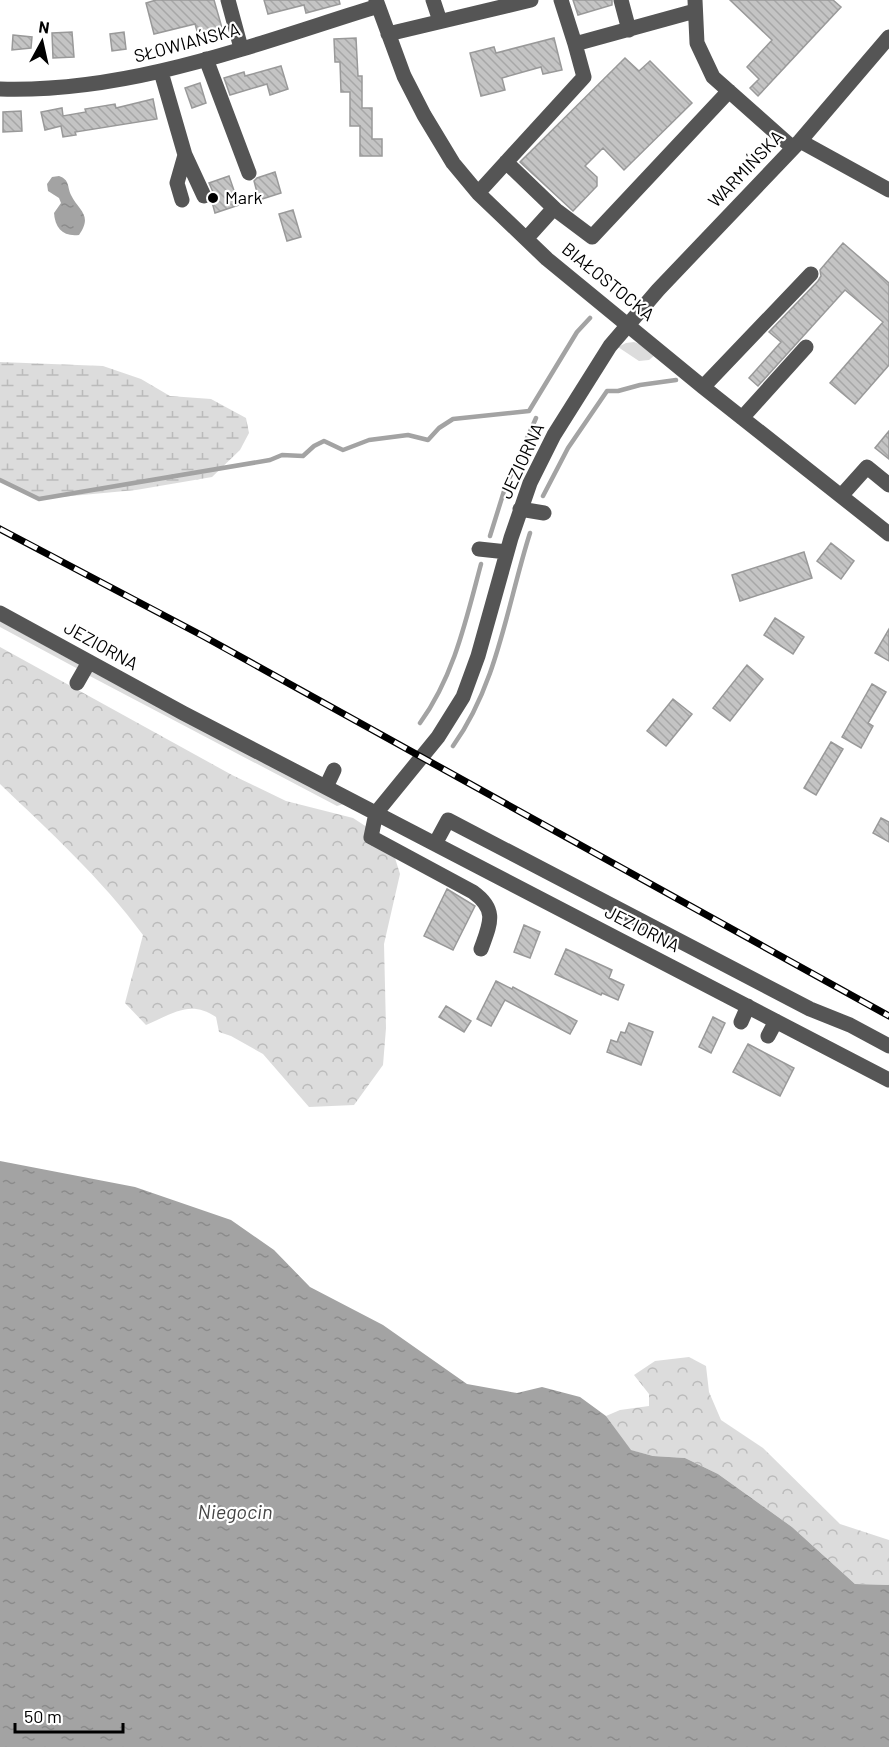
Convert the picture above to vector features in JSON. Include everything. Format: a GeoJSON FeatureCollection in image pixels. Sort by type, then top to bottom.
{"type":"FeatureCollection","features":[{"type":"Feature","properties":{"kind":"street"},"geometry":{"type":"LineString","coordinates":[[228,0],[242,48]]}},
{"type":"Feature","properties":{"kind":"street"},"geometry":{"type":"LineString","coordinates":[[433,0],[440,21]]}},
{"type":"Feature","properties":{"kind":"street"},"geometry":{"type":"LineString","coordinates":[[388,34],[531,0]]}},
{"type":"Feature","properties":{"kind":"street"},"geometry":{"type":"LineString","coordinates":[[478,193],[584,77],[561,0]]}},
{"type":"Feature","properties":{"kind":"street"},"geometry":{"type":"LineString","coordinates":[[621,0],[629,30]]}},
{"type":"Feature","properties":{"kind":"street","name":"SŁOWIAŃSKA"},"geometry":{"type":"LineString","coordinates":[[0,89],[17,90],[98,83],[161,72],[377,3]]}},
{"type":"Feature","properties":{"kind":"street","name":"BIAŁOSTOCKA"},"geometry":{"type":"LineString","coordinates":[[377,3],[404,76],[428,123],[453,163],[478,193],[547,259],[703,387],[889,534]]}},
{"type":"Feature","properties":{"kind":"street"},"geometry":{"type":"LineString","coordinates":[[574,44],[629,30],[695,5],[697,43],[713,77],[796,145],[889,190]]}},
{"type":"Feature","properties":{"kind":"street","name":"WARMIŃSKA"},"geometry":{"type":"LineString","coordinates":[[627,324],[796,145],[889,38]]}},
{"type":"Feature","properties":{"kind":"street"},"geometry":{"type":"LineString","coordinates":[[206,59],[249,173]]}},
{"type":"Feature","properties":{"kind":"street"},"geometry":{"type":"LineString","coordinates":[[161,72],[185,155],[204,196]]}},
{"type":"Feature","properties":{"kind":"street"},"geometry":{"type":"LineString","coordinates":[[506,162],[554,208],[591,237],[729,91]]}},
{"type":"Feature","properties":{"kind":"street"},"geometry":{"type":"LineString","coordinates":[[182,200],[177,183],[185,155]]}},
{"type":"Feature","properties":{"kind":"street"},"geometry":{"type":"LineString","coordinates":[[526,239],[554,208]]}},
{"type":"Feature","properties":{"kind":"street"},"geometry":{"type":"LineString","coordinates":[[703,387],[811,274]]}},
{"type":"Feature","properties":{"kind":"street","name":"JEZIORNA"},"geometry":{"type":"LineString","coordinates":[[376,813],[438,737],[463,697],[478,656],[520,509],[536,470],[554,435],[610,346],[627,324]]}},
{"type":"Feature","properties":{"kind":"street"},"geometry":{"type":"LineString","coordinates":[[742,418],[806,346]]}},
{"type":"Feature","properties":{"kind":"street"},"geometry":{"type":"LineString","coordinates":[[841,496],[867,467],[889,485]]}},
{"type":"Feature","properties":{"kind":"street"},"geometry":{"type":"LineString","coordinates":[[520,509],[544,513]]}},
{"type":"Feature","properties":{"kind":"street"},"geometry":{"type":"LineString","coordinates":[[479,549],[507,552]]}},
{"type":"Feature","properties":{"kind":"street","name":"JEZIORNA"},"geometry":{"type":"LineString","coordinates":[[0,613],[326,787],[889,1080]]}},
{"type":"Feature","properties":{"kind":"street"},"geometry":{"type":"LineString","coordinates":[[77,683],[89,662]]}},
{"type":"Feature","properties":{"kind":"street"},"geometry":{"type":"LineString","coordinates":[[326,787],[334,770]]}},
{"type":"Feature","properties":{"kind":"street"},"geometry":{"type":"LineString","coordinates":[[376,813],[370,837],[473,892],[487,904],[490,924],[481,950]]}},
{"type":"Feature","properties":{"kind":"street"},"geometry":{"type":"LineString","coordinates":[[435,844],[448,820],[810,1009],[850,1025],[889,1046]]}},
{"type":"Feature","properties":{"kind":"street"},"geometry":{"type":"LineString","coordinates":[[741,1022],[748,1006]]}},
{"type":"Feature","properties":{"kind":"street"},"geometry":{"type":"LineString","coordinates":[[768,1036],[776,1021]]}},
{"type":"Feature","properties":{"kind":"green space"},"geometry":{"type":"Polygon","coordinates":[[[634,342],[655,355],[649,360],[639,361],[618,347],[634,342]]]}},
{"type":"Feature","properties":{"kind":"green space"},"geometry":{"type":"Polygon","coordinates":[[[0,362],[103,366],[141,379],[170,396],[211,399],[246,418],[249,433],[240,450],[212,477],[136,490],[39,499],[0,478],[0,362]]]}},
{"type":"Feature","properties":{"kind":"green space"},"geometry":{"type":"Polygon","coordinates":[[[0,621],[80,665],[80,670],[0,627],[0,621]]]}},
{"type":"Feature","properties":{"kind":"green space"},"geometry":{"type":"Polygon","coordinates":[[[0,647],[232,775],[286,801],[353,818],[390,842],[400,874],[384,944],[386,1028],[383,1065],[354,1105],[309,1107],[263,1054],[219,1032],[216,1017],[207,1012],[198,1009],[181,1010],[146,1025],[125,1003],[143,935],[110,894],[0,784],[0,647]]]}},
{"type":"Feature","properties":{"kind":"green space"},"geometry":{"type":"Polygon","coordinates":[[[91,670],[344,804],[337,806],[86,674],[91,670]]]}},
{"type":"Feature","properties":{"kind":"green space"},"geometry":{"type":"Polygon","coordinates":[[[689,1357],[706,1366],[709,1392],[721,1420],[763,1448],[840,1524],[889,1540],[889,1585],[855,1584],[792,1527],[718,1474],[685,1458],[653,1456],[630,1450],[606,1416],[620,1410],[649,1406],[649,1394],[634,1375],[655,1361],[689,1357]]]}},
{"type":"Feature","properties":{"kind":"water"},"geometry":{"type":"Polygon","coordinates":[[[59,176],[67,181],[71,195],[85,218],[79,235],[64,233],[56,223],[54,213],[61,203],[59,198],[48,191],[47,184],[52,177],[59,176]]]}},
{"type":"Feature","properties":{"kind":"water","name":"Niegocin"},"geometry":{"type":"Polygon","coordinates":[[[0,1161],[135,1187],[231,1220],[274,1250],[310,1287],[383,1325],[467,1384],[517,1393],[542,1387],[580,1397],[606,1416],[631,1450],[653,1456],[685,1458],[718,1474],[792,1527],[855,1584],[889,1585],[889,1747],[0,1747],[0,1161]]]}},
{"type":"Feature","properties":{"kind":"building"},"geometry":{"type":"Polygon","coordinates":[[[156,0],[214,0],[222,28],[198,34],[195,24],[154,34],[146,3],[156,0]]]}},
{"type":"Feature","properties":{"kind":"building"},"geometry":{"type":"Polygon","coordinates":[[[264,0],[339,0],[340,4],[306,13],[304,5],[268,14],[264,0]]]}},
{"type":"Feature","properties":{"kind":"building"},"geometry":{"type":"Polygon","coordinates":[[[573,0],[612,0],[612,5],[578,15],[573,0]]]}},
{"type":"Feature","properties":{"kind":"building"},"geometry":{"type":"Polygon","coordinates":[[[730,0],[833,0],[841,7],[758,96],[750,88],[759,79],[747,67],[772,40],[730,0]]]}},
{"type":"Feature","properties":{"kind":"building"},"geometry":{"type":"Polygon","coordinates":[[[72,32],[74,57],[53,58],[52,33],[72,32]]]}},
{"type":"Feature","properties":{"kind":"building"},"geometry":{"type":"Polygon","coordinates":[[[124,32],[126,49],[112,51],[110,34],[124,32]]]}},
{"type":"Feature","properties":{"kind":"building"},"geometry":{"type":"Polygon","coordinates":[[[13,35],[32,37],[31,48],[12,50],[13,35]]]}},
{"type":"Feature","properties":{"kind":"building"},"geometry":{"type":"Polygon","coordinates":[[[356,38],[358,76],[362,76],[362,108],[372,108],[372,139],[382,139],[382,156],[360,156],[360,126],[350,126],[350,92],[341,92],[340,62],[335,62],[334,39],[356,38]]]}},
{"type":"Feature","properties":{"kind":"building"},"geometry":{"type":"Polygon","coordinates":[[[554,38],[562,70],[543,74],[541,67],[502,78],[505,90],[481,96],[470,53],[494,47],[496,53],[554,38]]]}},
{"type":"Feature","properties":{"kind":"building"},"geometry":{"type":"Polygon","coordinates":[[[625,58],[639,71],[650,61],[692,103],[624,170],[603,148],[585,166],[597,177],[597,186],[573,211],[520,162],[625,58]]]}},
{"type":"Feature","properties":{"kind":"building"},"geometry":{"type":"Polygon","coordinates":[[[281,66],[288,89],[270,95],[267,84],[230,95],[224,78],[244,72],[245,76],[281,66]]]}},
{"type":"Feature","properties":{"kind":"building"},"geometry":{"type":"Polygon","coordinates":[[[200,83],[206,103],[192,108],[185,88],[200,83]]]}},
{"type":"Feature","properties":{"kind":"building"},"geometry":{"type":"Polygon","coordinates":[[[153,99],[157,119],[75,132],[76,135],[63,137],[61,126],[45,130],[41,112],[62,108],[63,116],[86,112],[85,109],[115,104],[116,108],[153,99]]]}},
{"type":"Feature","properties":{"kind":"building"},"geometry":{"type":"Polygon","coordinates":[[[21,111],[22,131],[3,132],[3,112],[21,111]]]}},
{"type":"Feature","properties":{"kind":"building"},"geometry":{"type":"Polygon","coordinates":[[[275,172],[281,193],[259,200],[254,181],[275,172]]]}},
{"type":"Feature","properties":{"kind":"building"},"geometry":{"type":"Polygon","coordinates":[[[229,176],[239,205],[215,213],[212,202],[213,192],[209,183],[229,176]]]}},
{"type":"Feature","properties":{"kind":"building"},"geometry":{"type":"Polygon","coordinates":[[[293,210],[301,237],[287,241],[279,214],[293,210]]]}},
{"type":"Feature","properties":{"kind":"building"},"geometry":{"type":"Polygon","coordinates":[[[843,243],[889,283],[889,365],[855,404],[830,383],[883,322],[845,290],[758,386],[749,378],[781,342],[769,332],[818,281],[821,276],[820,270],[843,243]]]}},
{"type":"Feature","properties":{"kind":"building"},"geometry":{"type":"Polygon","coordinates":[[[889,431],[889,459],[875,448],[889,431]]]}},
{"type":"Feature","properties":{"kind":"building"},"geometry":{"type":"Polygon","coordinates":[[[831,543],[854,561],[841,579],[817,561],[831,543]]]}},
{"type":"Feature","properties":{"kind":"building"},"geometry":{"type":"Polygon","coordinates":[[[804,552],[812,578],[740,601],[732,575],[804,552]]]}},
{"type":"Feature","properties":{"kind":"building"},"geometry":{"type":"Polygon","coordinates":[[[775,618],[804,637],[793,654],[764,635],[775,618]]]}},
{"type":"Feature","properties":{"kind":"building"},"geometry":{"type":"Polygon","coordinates":[[[889,629],[889,661],[875,653],[889,629]]]}},
{"type":"Feature","properties":{"kind":"building"},"geometry":{"type":"Polygon","coordinates":[[[747,665],[763,679],[730,721],[713,708],[747,665]]]}},
{"type":"Feature","properties":{"kind":"building"},"geometry":{"type":"Polygon","coordinates":[[[872,684],[886,692],[868,723],[873,726],[861,748],[842,737],[872,684]]]}},
{"type":"Feature","properties":{"kind":"building"},"geometry":{"type":"Polygon","coordinates":[[[673,699],[692,714],[666,746],[647,731],[673,699]]]}},
{"type":"Feature","properties":{"kind":"building"},"geometry":{"type":"Polygon","coordinates":[[[831,742],[843,749],[816,795],[804,788],[831,742]]]}},
{"type":"Feature","properties":{"kind":"building"},"geometry":{"type":"Polygon","coordinates":[[[881,818],[889,822],[889,842],[873,833],[881,818]]]}},
{"type":"Feature","properties":{"kind":"building"},"geometry":{"type":"Polygon","coordinates":[[[447,889],[475,906],[453,950],[424,936],[447,889]]]}},
{"type":"Feature","properties":{"kind":"building"},"geometry":{"type":"Polygon","coordinates":[[[524,925],[540,932],[530,958],[514,952],[524,925]]]}},
{"type":"Feature","properties":{"kind":"building"},"geometry":{"type":"Polygon","coordinates":[[[566,949],[612,970],[609,978],[624,985],[618,1000],[602,993],[601,995],[555,974],[566,949]]]}},
{"type":"Feature","properties":{"kind":"building"},"geometry":{"type":"Polygon","coordinates":[[[496,981],[512,989],[513,987],[577,1021],[570,1034],[505,1000],[491,1026],[477,1019],[496,981]]]}},
{"type":"Feature","properties":{"kind":"building"},"geometry":{"type":"Polygon","coordinates":[[[446,1006],[471,1021],[464,1032],[439,1017],[446,1006]]]}},
{"type":"Feature","properties":{"kind":"building"},"geometry":{"type":"Polygon","coordinates":[[[713,1017],[725,1023],[711,1053],[699,1047],[713,1017]]]}},
{"type":"Feature","properties":{"kind":"building"},"geometry":{"type":"Polygon","coordinates":[[[629,1023],[653,1032],[641,1065],[607,1052],[611,1040],[617,1042],[621,1032],[625,1033],[629,1023]]]}},
{"type":"Feature","properties":{"kind":"building"},"geometry":{"type":"Polygon","coordinates":[[[748,1044],[794,1068],[780,1096],[733,1072],[748,1044]]]}},
{"type":"Feature","properties":{"kind":"waterway"},"geometry":{"type":"LineString","coordinates":[[0,480],[39,499],[270,460],[282,455],[303,456],[324,441],[343,450],[369,440],[408,435],[428,440],[439,428],[453,419],[529,411],[577,332],[590,318]]}},
{"type":"Feature","properties":{"kind":"waterway"},"geometry":{"type":"LineString","coordinates":[[543,496],[568,448],[607,391],[676,380]]}},
{"type":"Feature","properties":{"kind":"waterway"},"geometry":{"type":"LineString","coordinates":[[490,536],[505,488],[536,418]]}},
{"type":"Feature","properties":{"kind":"waterway"},"geometry":{"type":"LineString","coordinates":[[453,746],[468,722],[491,670],[530,533]]}},
{"type":"Feature","properties":{"kind":"waterway"},"geometry":{"type":"LineString","coordinates":[[420,723],[442,686],[458,647],[481,564]]}},
{"type":"Feature","properties":{"kind":"railway"},"geometry":{"type":"LineString","coordinates":[[0,529],[203,636],[889,1016]]}},
{"type":"Feature","properties":{"kind":"place","name":"Mark"},"geometry":{"type":"Point","coordinates":[213,198]}}]}
